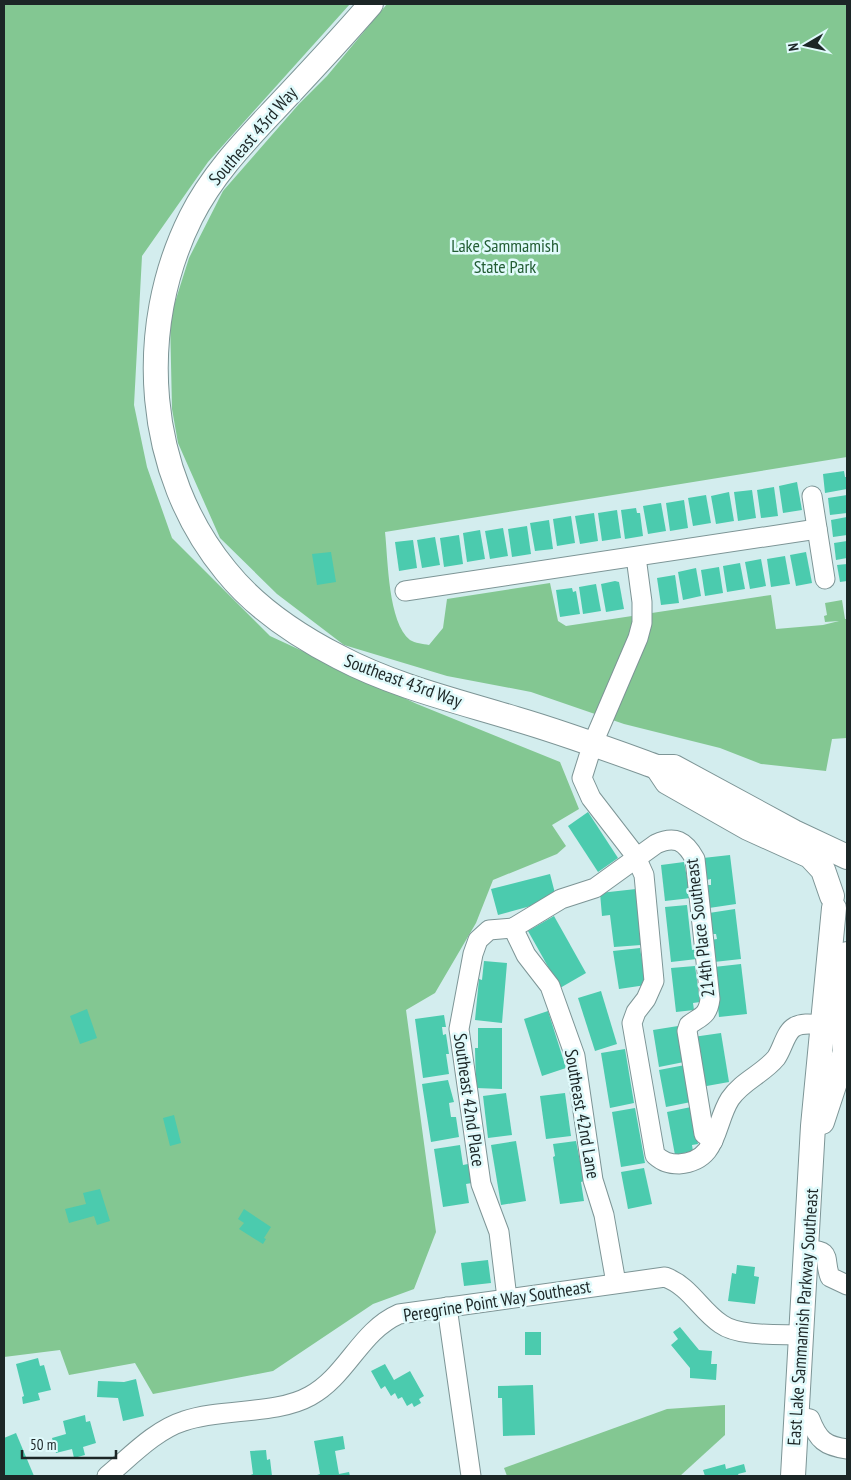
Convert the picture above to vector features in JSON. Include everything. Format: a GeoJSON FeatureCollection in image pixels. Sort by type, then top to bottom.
{"type":"FeatureCollection","features":[{"type":"Feature","properties":{"kind":"main road","name":"Southeast 43rd Way"},"geometry":{"type":"LineString","coordinates":[[371,4],[240,147],[218,174],[192,216],[167,278],[159,309],[155,339],[156,387],[160,419],[173,474],[194,526],[228,573],[272,615],[338,657],[373,673],[593,743],[656,767],[674,767],[775,822],[847,857]]}},
{"type":"Feature","properties":{"kind":"main road","name":"Southeast 43rd Way"},"geometry":{"type":"LineString","coordinates":[[656,767],[667,782],[748,828],[810,856],[823,870],[838,909]]}},
{"type":"Feature","properties":{"kind":"main road"},"geometry":{"type":"LineString","coordinates":[[775,822],[847,841]]}},
{"type":"Feature","properties":{"kind":"main road"},"geometry":{"type":"LineString","coordinates":[[838,909],[838,878],[847,868]]}},
{"type":"Feature","properties":{"kind":"main road","name":"East Lake Sammamish Parkway Southeast"},"geometry":{"type":"LineString","coordinates":[[793,1476],[808,1250],[813,1126],[823,1024],[838,909]]}},
{"type":"Feature","properties":{"kind":"main road","name":"East Lake Sammamish Parkway Southeast"},"geometry":{"type":"LineString","coordinates":[[813,1158],[845,1052],[843,969],[847,954]]}},
{"type":"Feature","properties":{"kind":"street"},"geometry":{"type":"LineString","coordinates":[[812,496],[825,579]]}},
{"type":"Feature","properties":{"kind":"street"},"geometry":{"type":"LineString","coordinates":[[405,591],[818,529]]}},
{"type":"Feature","properties":{"kind":"street"},"geometry":{"type":"LineString","coordinates":[[636,557],[642,622],[638,638],[593,743],[583,772],[583,783],[591,798],[637,858],[644,875],[654,981],[646,999],[636,1012],[632,1023],[655,1155],[666,1163],[687,1163],[699,1158],[713,1141],[730,1099],[745,1082],[775,1059],[790,1031],[798,1025],[823,1024]]}},
{"type":"Feature","properties":{"kind":"street","name":"214th Place Southeast"},"geometry":{"type":"LineString","coordinates":[[637,858],[666,839],[678,839],[688,846],[695,859],[710,999],[709,1010],[704,1017],[689,1025],[687,1031],[704,1134],[713,1141]]}},
{"type":"Feature","properties":{"kind":"street"},"geometry":{"type":"LineString","coordinates":[[513,928],[561,899],[595,888],[637,858]]}},
{"type":"Feature","properties":{"kind":"street","name":"Southeast 42nd Lane"},"geometry":{"type":"LineString","coordinates":[[513,928],[526,955],[550,986],[575,1056],[593,1180],[604,1214],[616,1283]]}},
{"type":"Feature","properties":{"kind":"street","name":"Southeast 42nd Place"},"geometry":{"type":"LineString","coordinates":[[507,1298],[499,1232],[481,1184],[459,1036],[459,1021],[478,940],[489,930],[513,928]]}},
{"type":"Feature","properties":{"kind":"street"},"geometry":{"type":"LineString","coordinates":[[808,1250],[822,1250],[825,1253],[830,1277],[847,1285]]}},
{"type":"Feature","properties":{"kind":"street","name":"Peregrine Point Way Southeast"},"geometry":{"type":"LineString","coordinates":[[107,1476],[147,1443],[181,1422],[196,1417],[288,1404],[310,1396],[338,1373],[364,1340],[389,1318],[404,1313],[665,1277],[688,1290],[723,1326],[740,1331],[802,1335]]}},
{"type":"Feature","properties":{"kind":"street"},"geometry":{"type":"LineString","coordinates":[[447,1307],[471,1476]]}},
{"type":"Feature","properties":{"kind":"street"},"geometry":{"type":"LineString","coordinates":[[797,1416],[810,1419],[820,1439],[830,1446],[847,1449]]}},
{"type":"Feature","properties":{"kind":"green space"},"geometry":{"type":"Polygon","coordinates":[[[4,4],[350,4],[208,162],[142,256],[134,405],[147,467],[172,538],[270,636],[417,704],[560,762],[579,809],[552,825],[566,846],[557,854],[493,880],[476,923],[435,993],[406,1010],[436,1232],[414,1289],[373,1304],[273,1371],[153,1394],[135,1363],[69,1375],[60,1350],[4,1357],[4,4]]]}},
{"type":"Feature","properties":{"kind":"green space","name":"Lake Sammamish State Park"},"geometry":{"type":"Polygon","coordinates":[[[387,4],[847,4],[847,457],[385,532],[390,590],[397,620],[403,632],[410,640],[429,645],[443,628],[447,599],[550,583],[558,621],[566,626],[771,595],[776,629],[823,625],[839,621],[825,622],[824,616],[827,615],[825,603],[842,600],[845,619],[847,619],[847,738],[832,739],[826,771],[761,764],[720,748],[624,724],[531,692],[447,676],[344,645],[277,594],[220,538],[178,443],[172,409],[170,318],[189,258],[223,191],[299,104],[327,76],[387,4]]]}},
{"type":"Feature","properties":{"kind":"green space"},"geometry":{"type":"Polygon","coordinates":[[[725,1405],[725,1435],[680,1476],[507,1476],[504,1468],[667,1409],[725,1405]]]}},
{"type":"Feature","properties":{"kind":"building"},"geometry":{"type":"Polygon","coordinates":[[[844,471],[845,477],[847,477],[847,489],[825,493],[823,474],[844,471]]]}},
{"type":"Feature","properties":{"kind":"building"},"geometry":{"type":"Polygon","coordinates":[[[797,482],[802,510],[783,513],[779,486],[797,482]]]}},
{"type":"Feature","properties":{"kind":"building"},"geometry":{"type":"Polygon","coordinates":[[[774,487],[778,516],[761,518],[757,490],[774,487]]]}},
{"type":"Feature","properties":{"kind":"building"},"geometry":{"type":"Polygon","coordinates":[[[752,490],[756,518],[738,521],[734,492],[752,490]]]}},
{"type":"Feature","properties":{"kind":"building"},"geometry":{"type":"Polygon","coordinates":[[[729,492],[734,521],[716,524],[711,496],[729,492]]]}},
{"type":"Feature","properties":{"kind":"building"},"geometry":{"type":"Polygon","coordinates":[[[706,495],[711,523],[693,526],[688,498],[706,495]]]}},
{"type":"Feature","properties":{"kind":"building"},"geometry":{"type":"Polygon","coordinates":[[[847,495],[847,513],[830,515],[828,498],[847,495]]]}},
{"type":"Feature","properties":{"kind":"building"},"geometry":{"type":"Polygon","coordinates":[[[684,500],[688,528],[670,531],[666,503],[684,500]]]}},
{"type":"Feature","properties":{"kind":"building"},"geometry":{"type":"Polygon","coordinates":[[[661,503],[666,531],[648,534],[643,506],[661,503]]]}},
{"type":"Feature","properties":{"kind":"building"},"geometry":{"type":"Polygon","coordinates":[[[636,508],[637,513],[640,513],[643,536],[625,539],[621,510],[636,508]]]}},
{"type":"Feature","properties":{"kind":"building"},"geometry":{"type":"Polygon","coordinates":[[[617,510],[621,538],[602,541],[598,513],[617,510]]]}},
{"type":"Feature","properties":{"kind":"building"},"geometry":{"type":"Polygon","coordinates":[[[594,513],[598,541],[580,544],[575,516],[594,513]]]}},
{"type":"Feature","properties":{"kind":"building"},"geometry":{"type":"Polygon","coordinates":[[[571,516],[575,543],[557,546],[553,519],[571,516]]]}},
{"type":"Feature","properties":{"kind":"building"},"geometry":{"type":"Polygon","coordinates":[[[847,517],[847,535],[833,537],[831,520],[847,517]]]}},
{"type":"Feature","properties":{"kind":"building"},"geometry":{"type":"Polygon","coordinates":[[[549,520],[553,549],[535,551],[530,523],[549,520]]]}},
{"type":"Feature","properties":{"kind":"building"},"geometry":{"type":"Polygon","coordinates":[[[527,526],[531,554],[512,557],[508,529],[527,526]]]}},
{"type":"Feature","properties":{"kind":"building"},"geometry":{"type":"Polygon","coordinates":[[[503,528],[508,556],[490,559],[485,531],[503,528]]]}},
{"type":"Feature","properties":{"kind":"building"},"geometry":{"type":"Polygon","coordinates":[[[480,530],[485,559],[467,562],[463,533],[480,530]]]}},
{"type":"Feature","properties":{"kind":"building"},"geometry":{"type":"Polygon","coordinates":[[[459,535],[463,564],[444,567],[440,538],[459,535]]]}},
{"type":"Feature","properties":{"kind":"building"},"geometry":{"type":"Polygon","coordinates":[[[435,537],[440,565],[422,568],[417,540],[435,537]]]}},
{"type":"Feature","properties":{"kind":"building"},"geometry":{"type":"Polygon","coordinates":[[[413,540],[417,568],[399,571],[395,542],[413,540]]]}},
{"type":"Feature","properties":{"kind":"building"},"geometry":{"type":"Polygon","coordinates":[[[847,541],[847,558],[836,560],[834,543],[847,541]]]}},
{"type":"Feature","properties":{"kind":"building"},"geometry":{"type":"Polygon","coordinates":[[[331,552],[336,582],[317,585],[312,554],[331,552]]]}},
{"type":"Feature","properties":{"kind":"building"},"geometry":{"type":"Polygon","coordinates":[[[806,552],[812,583],[796,586],[790,555],[806,552]]]}},
{"type":"Feature","properties":{"kind":"building"},"geometry":{"type":"Polygon","coordinates":[[[785,556],[790,584],[771,587],[767,559],[785,556]]]}},
{"type":"Feature","properties":{"kind":"building"},"geometry":{"type":"Polygon","coordinates":[[[761,559],[766,586],[750,589],[745,562],[761,559]]]}},
{"type":"Feature","properties":{"kind":"building"},"geometry":{"type":"Polygon","coordinates":[[[740,563],[745,589],[727,592],[723,566],[740,563]]]}},
{"type":"Feature","properties":{"kind":"building"},"geometry":{"type":"Polygon","coordinates":[[[847,564],[847,581],[840,582],[837,565],[847,564]]]}},
{"type":"Feature","properties":{"kind":"building"},"geometry":{"type":"Polygon","coordinates":[[[719,567],[723,593],[705,596],[701,570],[719,567]]]}},
{"type":"Feature","properties":{"kind":"building"},"geometry":{"type":"Polygon","coordinates":[[[696,568],[701,596],[683,600],[678,572],[696,568]]]}},
{"type":"Feature","properties":{"kind":"building"},"geometry":{"type":"Polygon","coordinates":[[[675,575],[679,603],[661,605],[657,578],[675,575]]]}},
{"type":"Feature","properties":{"kind":"building"},"geometry":{"type":"Polygon","coordinates":[[[619,582],[624,609],[606,612],[601,584],[619,582]]]}},
{"type":"Feature","properties":{"kind":"building"},"geometry":{"type":"Polygon","coordinates":[[[596,584],[601,611],[583,614],[579,587],[596,584]]]}},
{"type":"Feature","properties":{"kind":"building"},"geometry":{"type":"Polygon","coordinates":[[[572,588],[573,592],[576,591],[580,614],[560,617],[556,590],[572,588]]]}},
{"type":"Feature","properties":{"kind":"building"},"geometry":{"type":"Polygon","coordinates":[[[588,812],[618,858],[598,872],[568,826],[588,812]]]}},
{"type":"Feature","properties":{"kind":"building"},"geometry":{"type":"Polygon","coordinates":[[[730,855],[736,904],[709,908],[706,885],[711,885],[711,879],[706,880],[703,858],[730,855]]]}},
{"type":"Feature","properties":{"kind":"building"},"geometry":{"type":"Polygon","coordinates":[[[684,862],[691,898],[665,901],[661,865],[684,862]]]}},
{"type":"Feature","properties":{"kind":"building"},"geometry":{"type":"Polygon","coordinates":[[[550,874],[556,897],[498,915],[491,889],[550,874]]]}},
{"type":"Feature","properties":{"kind":"building"},"geometry":{"type":"Polygon","coordinates":[[[636,889],[641,945],[614,947],[610,915],[602,916],[600,893],[636,889]]]}},
{"type":"Feature","properties":{"kind":"building"},"geometry":{"type":"Polygon","coordinates":[[[687,905],[692,950],[696,949],[697,959],[671,962],[665,907],[687,905]]]}},
{"type":"Feature","properties":{"kind":"building"},"geometry":{"type":"Polygon","coordinates":[[[735,909],[741,959],[714,962],[711,940],[717,939],[716,934],[711,934],[709,913],[735,909]]]}},
{"type":"Feature","properties":{"kind":"building"},"geometry":{"type":"Polygon","coordinates":[[[554,916],[586,973],[560,988],[528,931],[554,916]]]}},
{"type":"Feature","properties":{"kind":"building"},"geometry":{"type":"Polygon","coordinates":[[[640,948],[646,985],[619,989],[613,951],[640,948]]]}},
{"type":"Feature","properties":{"kind":"building"},"geometry":{"type":"Polygon","coordinates":[[[484,961],[507,963],[502,1023],[475,1020],[479,979],[482,980],[484,961]]]}},
{"type":"Feature","properties":{"kind":"building"},"geometry":{"type":"Polygon","coordinates":[[[741,964],[747,1014],[719,1017],[714,967],[741,964]]]}},
{"type":"Feature","properties":{"kind":"building"},"geometry":{"type":"Polygon","coordinates":[[[695,966],[700,1002],[693,1003],[694,1010],[676,1012],[671,968],[695,966]]]}},
{"type":"Feature","properties":{"kind":"building"},"geometry":{"type":"Polygon","coordinates":[[[601,991],[617,1044],[595,1051],[578,998],[601,991]]]}},
{"type":"Feature","properties":{"kind":"building"},"geometry":{"type":"Polygon","coordinates":[[[87,1009],[97,1038],[80,1044],[70,1016],[87,1009]]]}},
{"type":"Feature","properties":{"kind":"building"},"geometry":{"type":"Polygon","coordinates":[[[548,1011],[566,1068],[542,1076],[524,1019],[548,1011]]]}},
{"type":"Feature","properties":{"kind":"building"},"geometry":{"type":"Polygon","coordinates":[[[444,1015],[446,1027],[442,1027],[443,1035],[446,1034],[449,1054],[446,1054],[449,1074],[423,1078],[415,1019],[444,1015]]]}},
{"type":"Feature","properties":{"kind":"building"},"geometry":{"type":"Polygon","coordinates":[[[678,1026],[684,1062],[659,1067],[653,1030],[678,1026]]]}},
{"type":"Feature","properties":{"kind":"building"},"geometry":{"type":"Polygon","coordinates":[[[478,1028],[502,1028],[502,1089],[476,1088],[475,1048],[478,1048],[478,1028]]]}},
{"type":"Feature","properties":{"kind":"building"},"geometry":{"type":"Polygon","coordinates":[[[721,1033],[729,1082],[701,1087],[693,1037],[721,1033]]]}},
{"type":"Feature","properties":{"kind":"building"},"geometry":{"type":"Polygon","coordinates":[[[625,1049],[634,1103],[610,1108],[601,1053],[625,1049]]]}},
{"type":"Feature","properties":{"kind":"building"},"geometry":{"type":"Polygon","coordinates":[[[685,1065],[688,1078],[685,1079],[691,1102],[666,1107],[659,1070],[685,1065]]]}},
{"type":"Feature","properties":{"kind":"building"},"geometry":{"type":"Polygon","coordinates":[[[448,1080],[454,1102],[449,1103],[451,1117],[456,1117],[459,1137],[431,1142],[422,1084],[448,1080]]]}},
{"type":"Feature","properties":{"kind":"building"},"geometry":{"type":"Polygon","coordinates":[[[506,1093],[512,1135],[488,1138],[483,1096],[506,1093]]]}},
{"type":"Feature","properties":{"kind":"building"},"geometry":{"type":"Polygon","coordinates":[[[565,1093],[571,1136],[546,1139],[540,1096],[565,1093]]]}},
{"type":"Feature","properties":{"kind":"building"},"geometry":{"type":"Polygon","coordinates":[[[691,1107],[698,1144],[692,1145],[693,1151],[675,1155],[667,1112],[691,1107]]]}},
{"type":"Feature","properties":{"kind":"building"},"geometry":{"type":"Polygon","coordinates":[[[635,1108],[645,1163],[621,1167],[612,1112],[635,1108]]]}},
{"type":"Feature","properties":{"kind":"building"},"geometry":{"type":"Polygon","coordinates":[[[174,1115],[181,1143],[170,1146],[163,1118],[174,1115]]]}},
{"type":"Feature","properties":{"kind":"building"},"geometry":{"type":"Polygon","coordinates":[[[516,1141],[526,1201],[501,1205],[491,1145],[516,1141]]]}},
{"type":"Feature","properties":{"kind":"building"},"geometry":{"type":"Polygon","coordinates":[[[576,1141],[584,1181],[581,1182],[584,1201],[560,1204],[553,1157],[555,1156],[553,1144],[576,1141]]]}},
{"type":"Feature","properties":{"kind":"building"},"geometry":{"type":"Polygon","coordinates":[[[460,1145],[463,1165],[468,1164],[472,1183],[466,1184],[469,1203],[443,1207],[434,1149],[460,1145]]]}},
{"type":"Feature","properties":{"kind":"building"},"geometry":{"type":"Polygon","coordinates":[[[644,1168],[652,1204],[628,1209],[621,1172],[644,1168]]]}},
{"type":"Feature","properties":{"kind":"building"},"geometry":{"type":"Polygon","coordinates":[[[100,1189],[110,1221],[97,1225],[94,1216],[69,1223],[65,1209],[86,1204],[83,1193],[100,1189]]]}},
{"type":"Feature","properties":{"kind":"building"},"geometry":{"type":"Polygon","coordinates":[[[244,1209],[271,1227],[264,1238],[266,1239],[263,1244],[239,1229],[244,1223],[238,1219],[244,1209]]]}},
{"type":"Feature","properties":{"kind":"building"},"geometry":{"type":"Polygon","coordinates":[[[488,1260],[491,1283],[464,1286],[461,1263],[488,1260]]]}},
{"type":"Feature","properties":{"kind":"building"},"geometry":{"type":"Polygon","coordinates":[[[737,1265],[755,1267],[754,1276],[759,1277],[755,1304],[728,1301],[732,1273],[736,1274],[737,1265]]]}},
{"type":"Feature","properties":{"kind":"building"},"geometry":{"type":"Polygon","coordinates":[[[680,1327],[699,1350],[712,1351],[711,1364],[717,1364],[716,1380],[690,1378],[690,1368],[671,1345],[678,1339],[673,1332],[680,1327]]]}},
{"type":"Feature","properties":{"kind":"building"},"geometry":{"type":"Polygon","coordinates":[[[525,1332],[541,1332],[541,1355],[525,1355],[525,1332]]]}},
{"type":"Feature","properties":{"kind":"building"},"geometry":{"type":"Polygon","coordinates":[[[38,1358],[40,1366],[44,1365],[51,1390],[38,1393],[40,1400],[23,1404],[22,1397],[24,1396],[16,1364],[38,1358]]]}},
{"type":"Feature","properties":{"kind":"building"},"geometry":{"type":"Polygon","coordinates":[[[385,1364],[394,1380],[410,1371],[424,1396],[419,1399],[421,1403],[414,1407],[412,1403],[407,1406],[402,1397],[398,1399],[395,1393],[391,1396],[385,1386],[381,1389],[371,1371],[385,1364]]]}},
{"type":"Feature","properties":{"kind":"building"},"geometry":{"type":"Polygon","coordinates":[[[136,1379],[144,1416],[123,1421],[118,1398],[97,1397],[98,1381],[124,1382],[136,1379]]]}},
{"type":"Feature","properties":{"kind":"building"},"geometry":{"type":"Polygon","coordinates":[[[533,1385],[535,1435],[503,1436],[502,1398],[498,1398],[498,1386],[533,1385]]]}},
{"type":"Feature","properties":{"kind":"building"},"geometry":{"type":"Polygon","coordinates":[[[85,1415],[86,1422],[90,1421],[96,1443],[83,1447],[85,1455],[74,1458],[72,1449],[56,1453],[52,1438],[66,1434],[63,1421],[85,1415]]]}},
{"type":"Feature","properties":{"kind":"building"},"geometry":{"type":"Polygon","coordinates":[[[16,1433],[34,1476],[5,1476],[4,1438],[16,1433]]]}},
{"type":"Feature","properties":{"kind":"building"},"geometry":{"type":"Polygon","coordinates":[[[343,1436],[345,1449],[335,1451],[339,1474],[349,1472],[350,1476],[314,1476],[320,1474],[314,1441],[343,1436]]]}},
{"type":"Feature","properties":{"kind":"building"},"geometry":{"type":"Polygon","coordinates":[[[266,1450],[267,1460],[270,1459],[272,1476],[248,1476],[253,1474],[250,1451],[266,1450]]]}},
{"type":"Feature","properties":{"kind":"building"},"geometry":{"type":"Polygon","coordinates":[[[725,1464],[726,1469],[744,1464],[746,1472],[738,1474],[739,1476],[705,1476],[703,1470],[725,1464]]]}}]}
